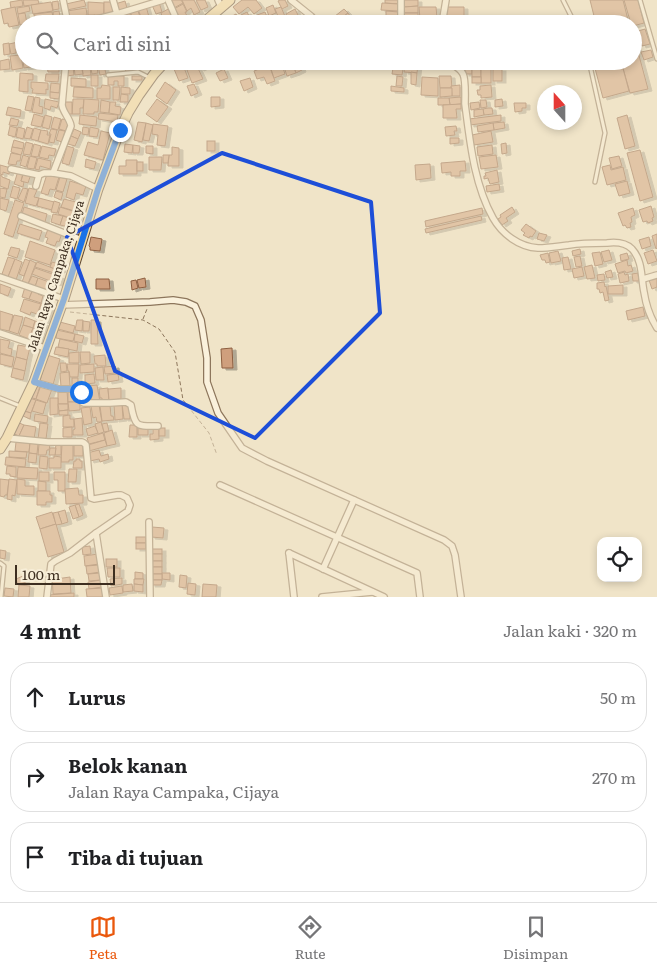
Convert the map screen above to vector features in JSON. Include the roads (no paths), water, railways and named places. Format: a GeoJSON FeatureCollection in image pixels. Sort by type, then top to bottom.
{"type":"FeatureCollection","features":[{"type":"Feature","properties":{"kind":"main road"},"geometry":{"type":"LineString","coordinates":[[209,15],[219,3],[230,0]]}},
{"type":"Feature","properties":{"kind":"main road","name":"Jalan Raya Campaka, Cijaya"},"geometry":{"type":"LineString","coordinates":[[0,449],[34,382],[98,189],[120,130],[138,95],[158,70]]}},
{"type":"Feature","properties":{"kind":"street"},"geometry":{"type":"LineString","coordinates":[[63,0],[66,15]]}},
{"type":"Feature","properties":{"kind":"street"},"geometry":{"type":"LineString","coordinates":[[113,0],[117,14]]}},
{"type":"Feature","properties":{"kind":"street"},"geometry":{"type":"LineString","coordinates":[[113,15],[163,0]]}},
{"type":"Feature","properties":{"kind":"street"},"geometry":{"type":"LineString","coordinates":[[168,0],[175,15]]}},
{"type":"Feature","properties":{"kind":"street"},"geometry":{"type":"LineString","coordinates":[[291,0],[310,15]]}},
{"type":"Feature","properties":{"kind":"street"},"geometry":{"type":"LineString","coordinates":[[400,15],[401,0]]}},
{"type":"Feature","properties":{"kind":"street"},"geometry":{"type":"LineString","coordinates":[[444,15],[446,0]]}},
{"type":"Feature","properties":{"kind":"street"},"geometry":{"type":"LineString","coordinates":[[53,173],[71,126],[62,105],[65,70]]}},
{"type":"Feature","properties":{"kind":"street"},"geometry":{"type":"LineString","coordinates":[[460,70],[464,75],[465,103],[477,178],[489,210],[501,230],[519,243],[538,248],[613,242],[621,243],[632,249],[641,268],[647,305],[657,328]]}},
{"type":"Feature","properties":{"kind":"street"},"geometry":{"type":"LineString","coordinates":[[12,169],[39,175],[53,173],[71,176],[98,189]]}},
{"type":"Feature","properties":{"kind":"street"},"geometry":{"type":"LineString","coordinates":[[36,186],[39,175]]}},
{"type":"Feature","properties":{"kind":"street"},"geometry":{"type":"LineString","coordinates":[[21,216],[82,240]]}},
{"type":"Feature","properties":{"kind":"street"},"geometry":{"type":"LineString","coordinates":[[643,279],[657,275]]}},
{"type":"Feature","properties":{"kind":"street"},"geometry":{"type":"LineString","coordinates":[[0,277],[61,305],[173,300],[195,306],[201,320],[207,358],[207,382],[211,396],[218,413],[242,448],[444,540],[452,546],[455,555],[461,597]]}},
{"type":"Feature","properties":{"kind":"street"},"geometry":{"type":"LineString","coordinates":[[0,333],[46,348]]}},
{"type":"Feature","properties":{"kind":"street"},"geometry":{"type":"LineString","coordinates":[[34,382],[59,389],[78,389],[81,392],[82,402],[84,403],[126,402],[131,406],[135,423],[140,426],[158,426]]}},
{"type":"Feature","properties":{"kind":"street"},"geometry":{"type":"LineString","coordinates":[[7,438],[84,443],[91,498],[121,496],[127,498],[130,504],[128,510],[70,553],[51,564],[47,597]]}},
{"type":"Feature","properties":{"kind":"street"},"geometry":{"type":"LineString","coordinates":[[220,484],[417,573],[420,597]]}},
{"type":"Feature","properties":{"kind":"street"},"geometry":{"type":"LineString","coordinates":[[323,569],[354,500]]}},
{"type":"Feature","properties":{"kind":"street"},"geometry":{"type":"LineString","coordinates":[[149,522],[150,597]]}},
{"type":"Feature","properties":{"kind":"street"},"geometry":{"type":"LineString","coordinates":[[96,533],[106,597]]}},
{"type":"Feature","properties":{"kind":"street"},"geometry":{"type":"LineString","coordinates":[[294,597],[289,553],[384,597]]}},
{"type":"Feature","properties":{"kind":"street"},"geometry":{"type":"LineString","coordinates":[[322,597],[374,592]]}},
{"type":"Feature","properties":{"kind":"lane"},"geometry":{"type":"LineString","coordinates":[[563,0],[570,15]]}},
{"type":"Feature","properties":{"kind":"lane"},"geometry":{"type":"LineString","coordinates":[[640,0],[657,59]]}},
{"type":"Feature","properties":{"kind":"lane"},"geometry":{"type":"LineString","coordinates":[[591,70],[605,133],[595,182]]}},
{"type":"Feature","properties":{"kind":"lane"},"geometry":{"type":"LineString","coordinates":[[108,75],[138,72],[150,79]]}},
{"type":"Feature","properties":{"kind":"lane"},"geometry":{"type":"LineString","coordinates":[[0,398],[22,407]]}},
{"type":"Feature","properties":{"kind":"lane"},"geometry":{"type":"LineString","coordinates":[[0,564],[4,566],[1,597]]}}]}
